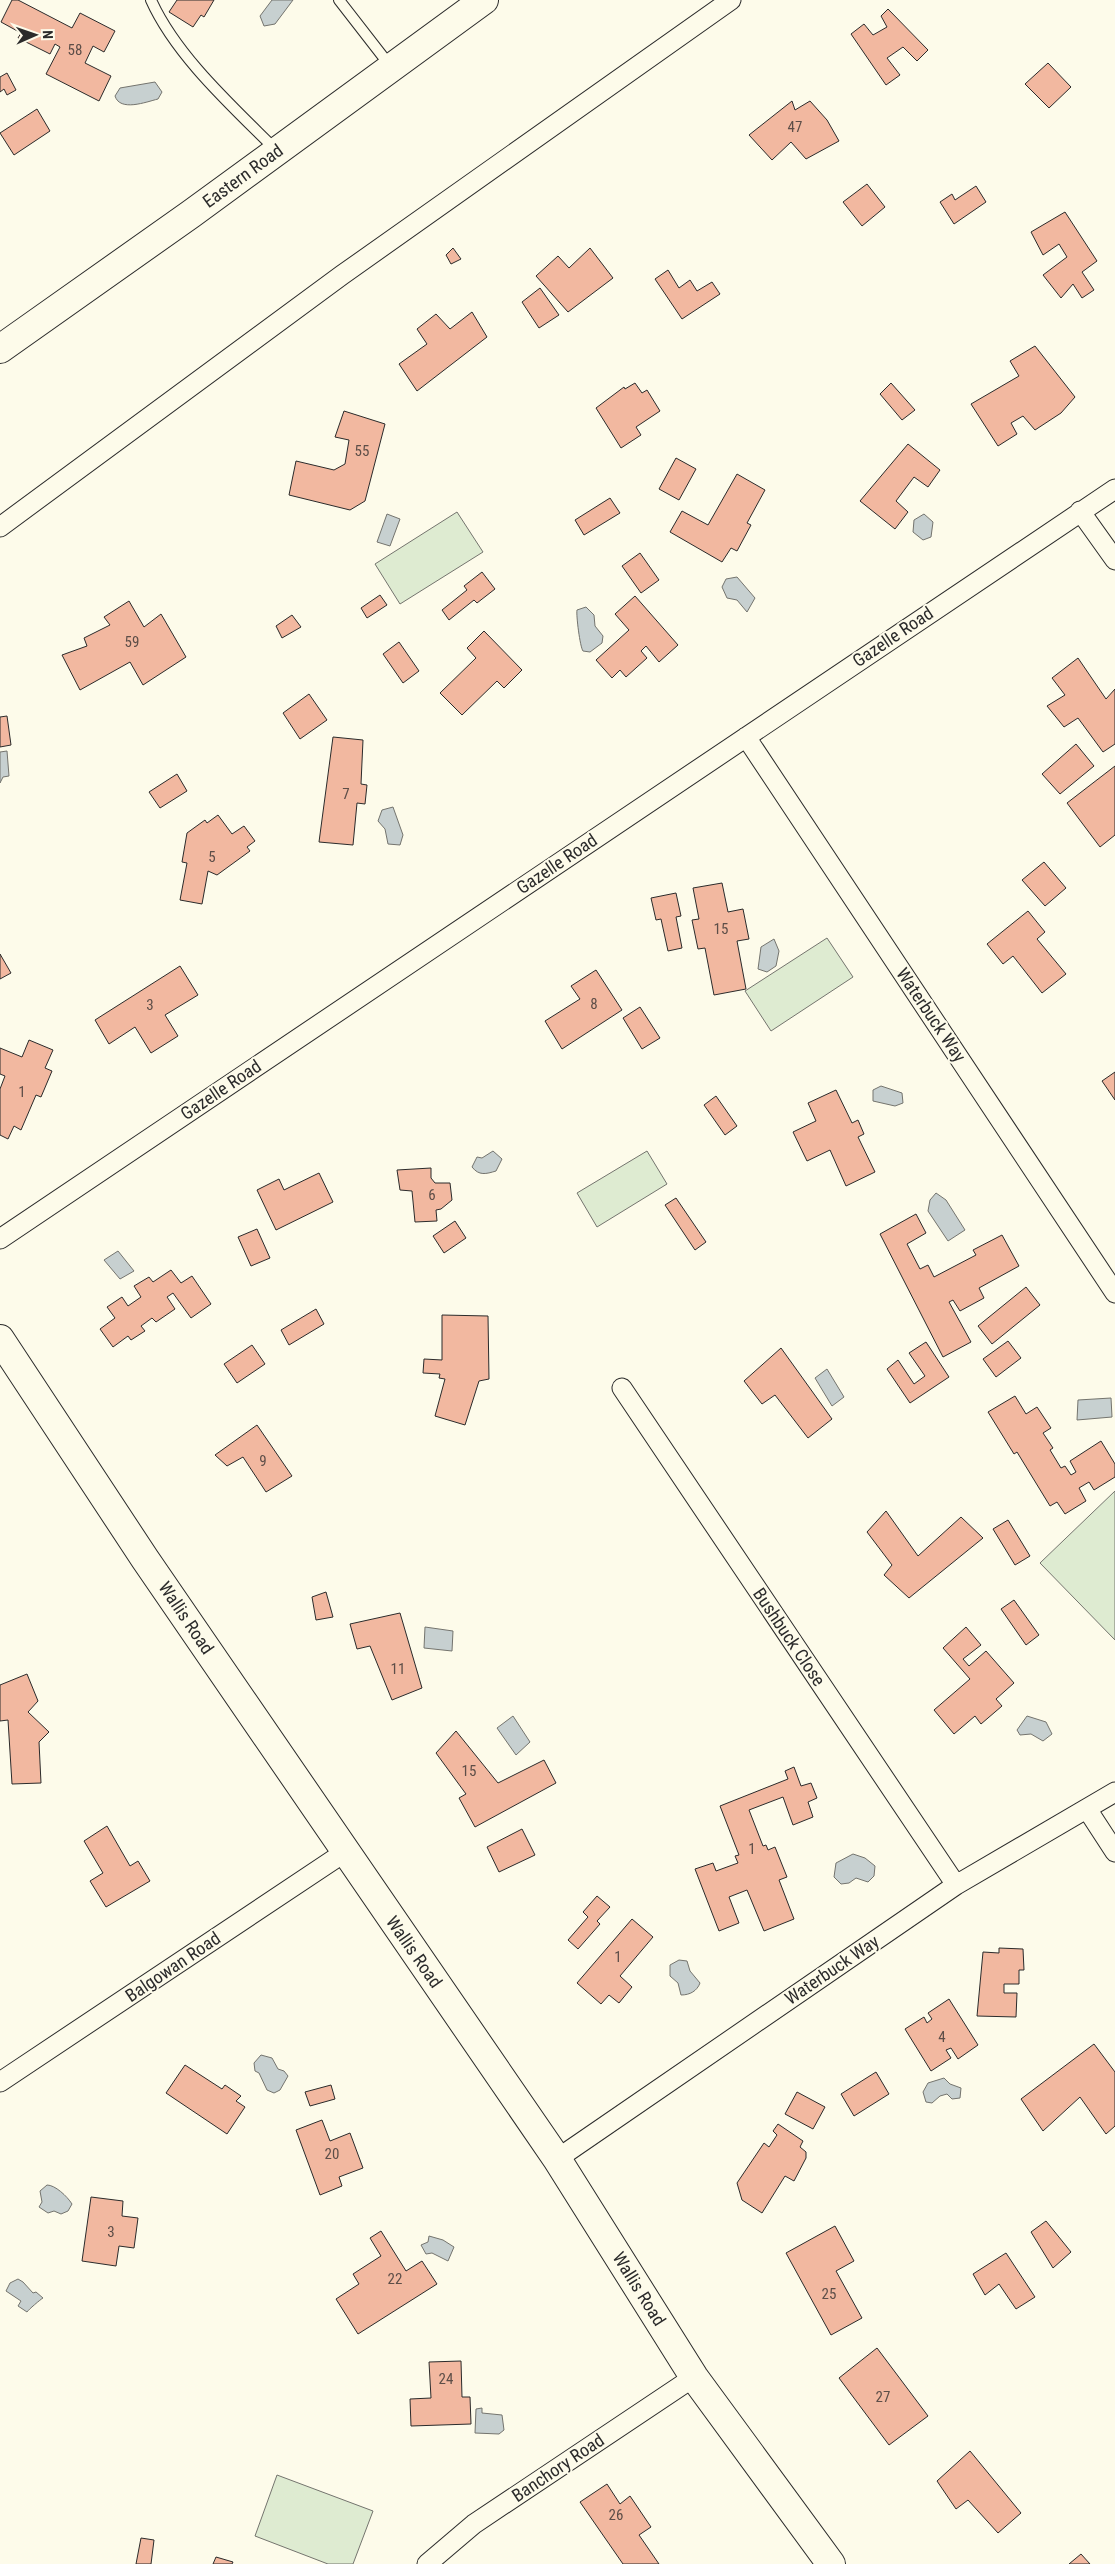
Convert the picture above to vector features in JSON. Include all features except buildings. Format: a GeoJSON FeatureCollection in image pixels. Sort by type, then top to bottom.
{"type":"FeatureCollection","features":[{"type":"Feature","properties":{"kind":"street","name":"Eastern Road"},"geometry":{"type":"LineString","coordinates":[[0,348],[277,151],[484,0]]}},
{"type":"Feature","properties":{"kind":"street"},"geometry":{"type":"LineString","coordinates":[[0,528],[342,275],[731,0]]}},
{"type":"Feature","properties":{"kind":"street","name":"Gazelle Road"},"geometry":{"type":"LineString","coordinates":[[0,1239],[1115,489]]}},
{"type":"Feature","properties":{"kind":"street"},"geometry":{"type":"LineString","coordinates":[[1080,511],[1115,560]]}},
{"type":"Feature","properties":{"kind":"street","name":"Waterbuck Way"},"geometry":{"type":"LineString","coordinates":[[746,737],[1115,1293]]}},
{"type":"Feature","properties":{"kind":"street","name":"Wallis Road"},"geometry":{"type":"LineString","coordinates":[[0,1339],[145,1559],[556,2159],[694,2377],[831,2564]]}},
{"type":"Feature","properties":{"kind":"street","name":"Bushbuck Close"},"geometry":{"type":"LineString","coordinates":[[622,1388],[956,1885]]}},
{"type":"Feature","properties":{"kind":"street","name":"Waterbuck Way"},"geometry":{"type":"LineString","coordinates":[[556,2159],[956,1885],[1115,1792]]}},
{"type":"Feature","properties":{"kind":"street"},"geometry":{"type":"LineString","coordinates":[[1087,1809],[1115,1852]]}},
{"type":"Feature","properties":{"kind":"street","name":"Balgowan Road"},"geometry":{"type":"LineString","coordinates":[[0,2082],[345,1852]]}},
{"type":"Feature","properties":{"kind":"street","name":"Banchory Road"},"geometry":{"type":"LineString","coordinates":[[427,2564],[474,2524],[694,2377]]}},
{"type":"Feature","properties":{"kind":"lane"},"geometry":{"type":"LineString","coordinates":[[151,0],[160,20],[186,54],[220,93],[277,151]]}},
{"type":"Feature","properties":{"kind":"lane"},"geometry":{"type":"LineString","coordinates":[[339,0],[392,67]]}},
{"type":"Feature","properties":{"kind":"green space"},"geometry":{"type":"Polygon","coordinates":[[[457,512],[483,552],[400,604],[375,564],[457,512]]]}},
{"type":"Feature","properties":{"kind":"green space"},"geometry":{"type":"Polygon","coordinates":[[[827,938],[853,977],[771,1031],[745,991],[827,938]]]}},
{"type":"Feature","properties":{"kind":"green space"},"geometry":{"type":"Polygon","coordinates":[[[647,1151],[667,1184],[597,1227],[577,1193],[647,1151]]]}},
{"type":"Feature","properties":{"kind":"green space"},"geometry":{"type":"Polygon","coordinates":[[[1115,1491],[1115,1640],[1040,1563],[1115,1491]]]}},
{"type":"Feature","properties":{"kind":"green space"},"geometry":{"type":"Polygon","coordinates":[[[277,2475],[373,2511],[353,2564],[328,2564],[255,2536],[277,2475]]]}},
{"type":"Feature","properties":{"kind":"shaded area"},"geometry":{"type":"Polygon","coordinates":[[[272,0],[293,0],[275,24],[264,26],[260,16],[272,0]]]}},
{"type":"Feature","properties":{"kind":"shaded area"},"geometry":{"type":"Polygon","coordinates":[[[155,82],[162,92],[158,99],[128,105],[122,104],[115,96],[120,88],[155,82]]]}},
{"type":"Feature","properties":{"kind":"shaded area"},"geometry":{"type":"Polygon","coordinates":[[[387,514],[400,519],[390,546],[377,542],[387,514]]]}},
{"type":"Feature","properties":{"kind":"shaded area"},"geometry":{"type":"Polygon","coordinates":[[[924,514],[933,522],[931,537],[923,540],[913,532],[914,520],[924,514]]]}},
{"type":"Feature","properties":{"kind":"shaded area"},"geometry":{"type":"Polygon","coordinates":[[[737,577],[755,598],[747,612],[737,600],[727,598],[722,587],[726,579],[737,577]]]}},
{"type":"Feature","properties":{"kind":"shaded area"},"geometry":{"type":"Polygon","coordinates":[[[586,607],[594,615],[595,626],[603,636],[602,643],[590,652],[583,651],[577,618],[577,610],[586,607]]]}},
{"type":"Feature","properties":{"kind":"shaded area"},"geometry":{"type":"Polygon","coordinates":[[[7,751],[9,776],[3,777],[0,783],[0,752],[7,751]]]}},
{"type":"Feature","properties":{"kind":"shaded area"},"geometry":{"type":"Polygon","coordinates":[[[393,807],[403,835],[400,845],[388,844],[385,829],[378,821],[382,810],[393,807]]]}},
{"type":"Feature","properties":{"kind":"shaded area"},"geometry":{"type":"Polygon","coordinates":[[[774,939],[779,951],[776,966],[767,972],[758,969],[761,947],[774,939]]]}},
{"type":"Feature","properties":{"kind":"shaded area"},"geometry":{"type":"Polygon","coordinates":[[[881,1086],[902,1093],[903,1103],[895,1106],[873,1101],[873,1090],[881,1086]]]}},
{"type":"Feature","properties":{"kind":"shaded area"},"geometry":{"type":"Polygon","coordinates":[[[493,1151],[502,1159],[496,1171],[483,1174],[477,1172],[472,1167],[477,1157],[482,1158],[493,1151]]]}},
{"type":"Feature","properties":{"kind":"shaded area"},"geometry":{"type":"Polygon","coordinates":[[[936,1193],[946,1200],[965,1230],[948,1241],[928,1211],[930,1200],[936,1193]]]}},
{"type":"Feature","properties":{"kind":"shaded area"},"geometry":{"type":"Polygon","coordinates":[[[118,1251],[134,1271],[120,1279],[104,1260],[118,1251]]]}},
{"type":"Feature","properties":{"kind":"shaded area"},"geometry":{"type":"Polygon","coordinates":[[[827,1369],[844,1397],[832,1406],[815,1378],[827,1369]]]}},
{"type":"Feature","properties":{"kind":"shaded area"},"geometry":{"type":"Polygon","coordinates":[[[1111,1398],[1112,1417],[1077,1420],[1078,1400],[1111,1398]]]}},
{"type":"Feature","properties":{"kind":"shaded area"},"geometry":{"type":"Polygon","coordinates":[[[425,1627],[453,1631],[452,1651],[424,1648],[425,1627]]]}},
{"type":"Feature","properties":{"kind":"shaded area"},"geometry":{"type":"Polygon","coordinates":[[[513,1716],[530,1742],[516,1755],[497,1728],[513,1716]]]}},
{"type":"Feature","properties":{"kind":"shaded area"},"geometry":{"type":"Polygon","coordinates":[[[1027,1716],[1046,1722],[1052,1734],[1043,1741],[1031,1734],[1020,1735],[1017,1730],[1027,1716]]]}},
{"type":"Feature","properties":{"kind":"shaded area"},"geometry":{"type":"Polygon","coordinates":[[[853,1854],[865,1858],[875,1866],[874,1876],[868,1882],[856,1878],[849,1883],[841,1884],[834,1877],[836,1863],[853,1854]]]}},
{"type":"Feature","properties":{"kind":"shaded area"},"geometry":{"type":"Polygon","coordinates":[[[679,1960],[687,1961],[690,1971],[700,1983],[693,1992],[681,1995],[678,1983],[670,1976],[670,1965],[679,1960]]]}},
{"type":"Feature","properties":{"kind":"shaded area"},"geometry":{"type":"Polygon","coordinates":[[[261,2055],[272,2058],[278,2069],[284,2071],[288,2076],[280,2090],[274,2093],[267,2090],[259,2073],[255,2071],[254,2063],[261,2055]]]}},
{"type":"Feature","properties":{"kind":"shaded area"},"geometry":{"type":"Polygon","coordinates":[[[944,2078],[950,2084],[961,2088],[960,2098],[952,2099],[947,2094],[940,2096],[932,2103],[926,2102],[923,2092],[928,2083],[944,2078]]]}},
{"type":"Feature","properties":{"kind":"shaded area"},"geometry":{"type":"Polygon","coordinates":[[[47,2185],[57,2189],[70,2201],[72,2204],[68,2211],[61,2214],[54,2211],[48,2213],[39,2207],[42,2202],[40,2191],[47,2185]]]}},
{"type":"Feature","properties":{"kind":"shaded area"},"geometry":{"type":"Polygon","coordinates":[[[429,2236],[443,2240],[454,2247],[448,2261],[432,2253],[426,2254],[421,2245],[428,2242],[429,2236]]]}},
{"type":"Feature","properties":{"kind":"shaded area"},"geometry":{"type":"Polygon","coordinates":[[[18,2279],[33,2293],[36,2292],[43,2298],[27,2312],[18,2306],[21,2301],[6,2291],[10,2283],[18,2279]]]}},
{"type":"Feature","properties":{"kind":"shaded area"},"geometry":{"type":"Polygon","coordinates":[[[482,2408],[482,2413],[502,2415],[504,2430],[499,2434],[475,2433],[476,2409],[482,2408]]]}}]}
